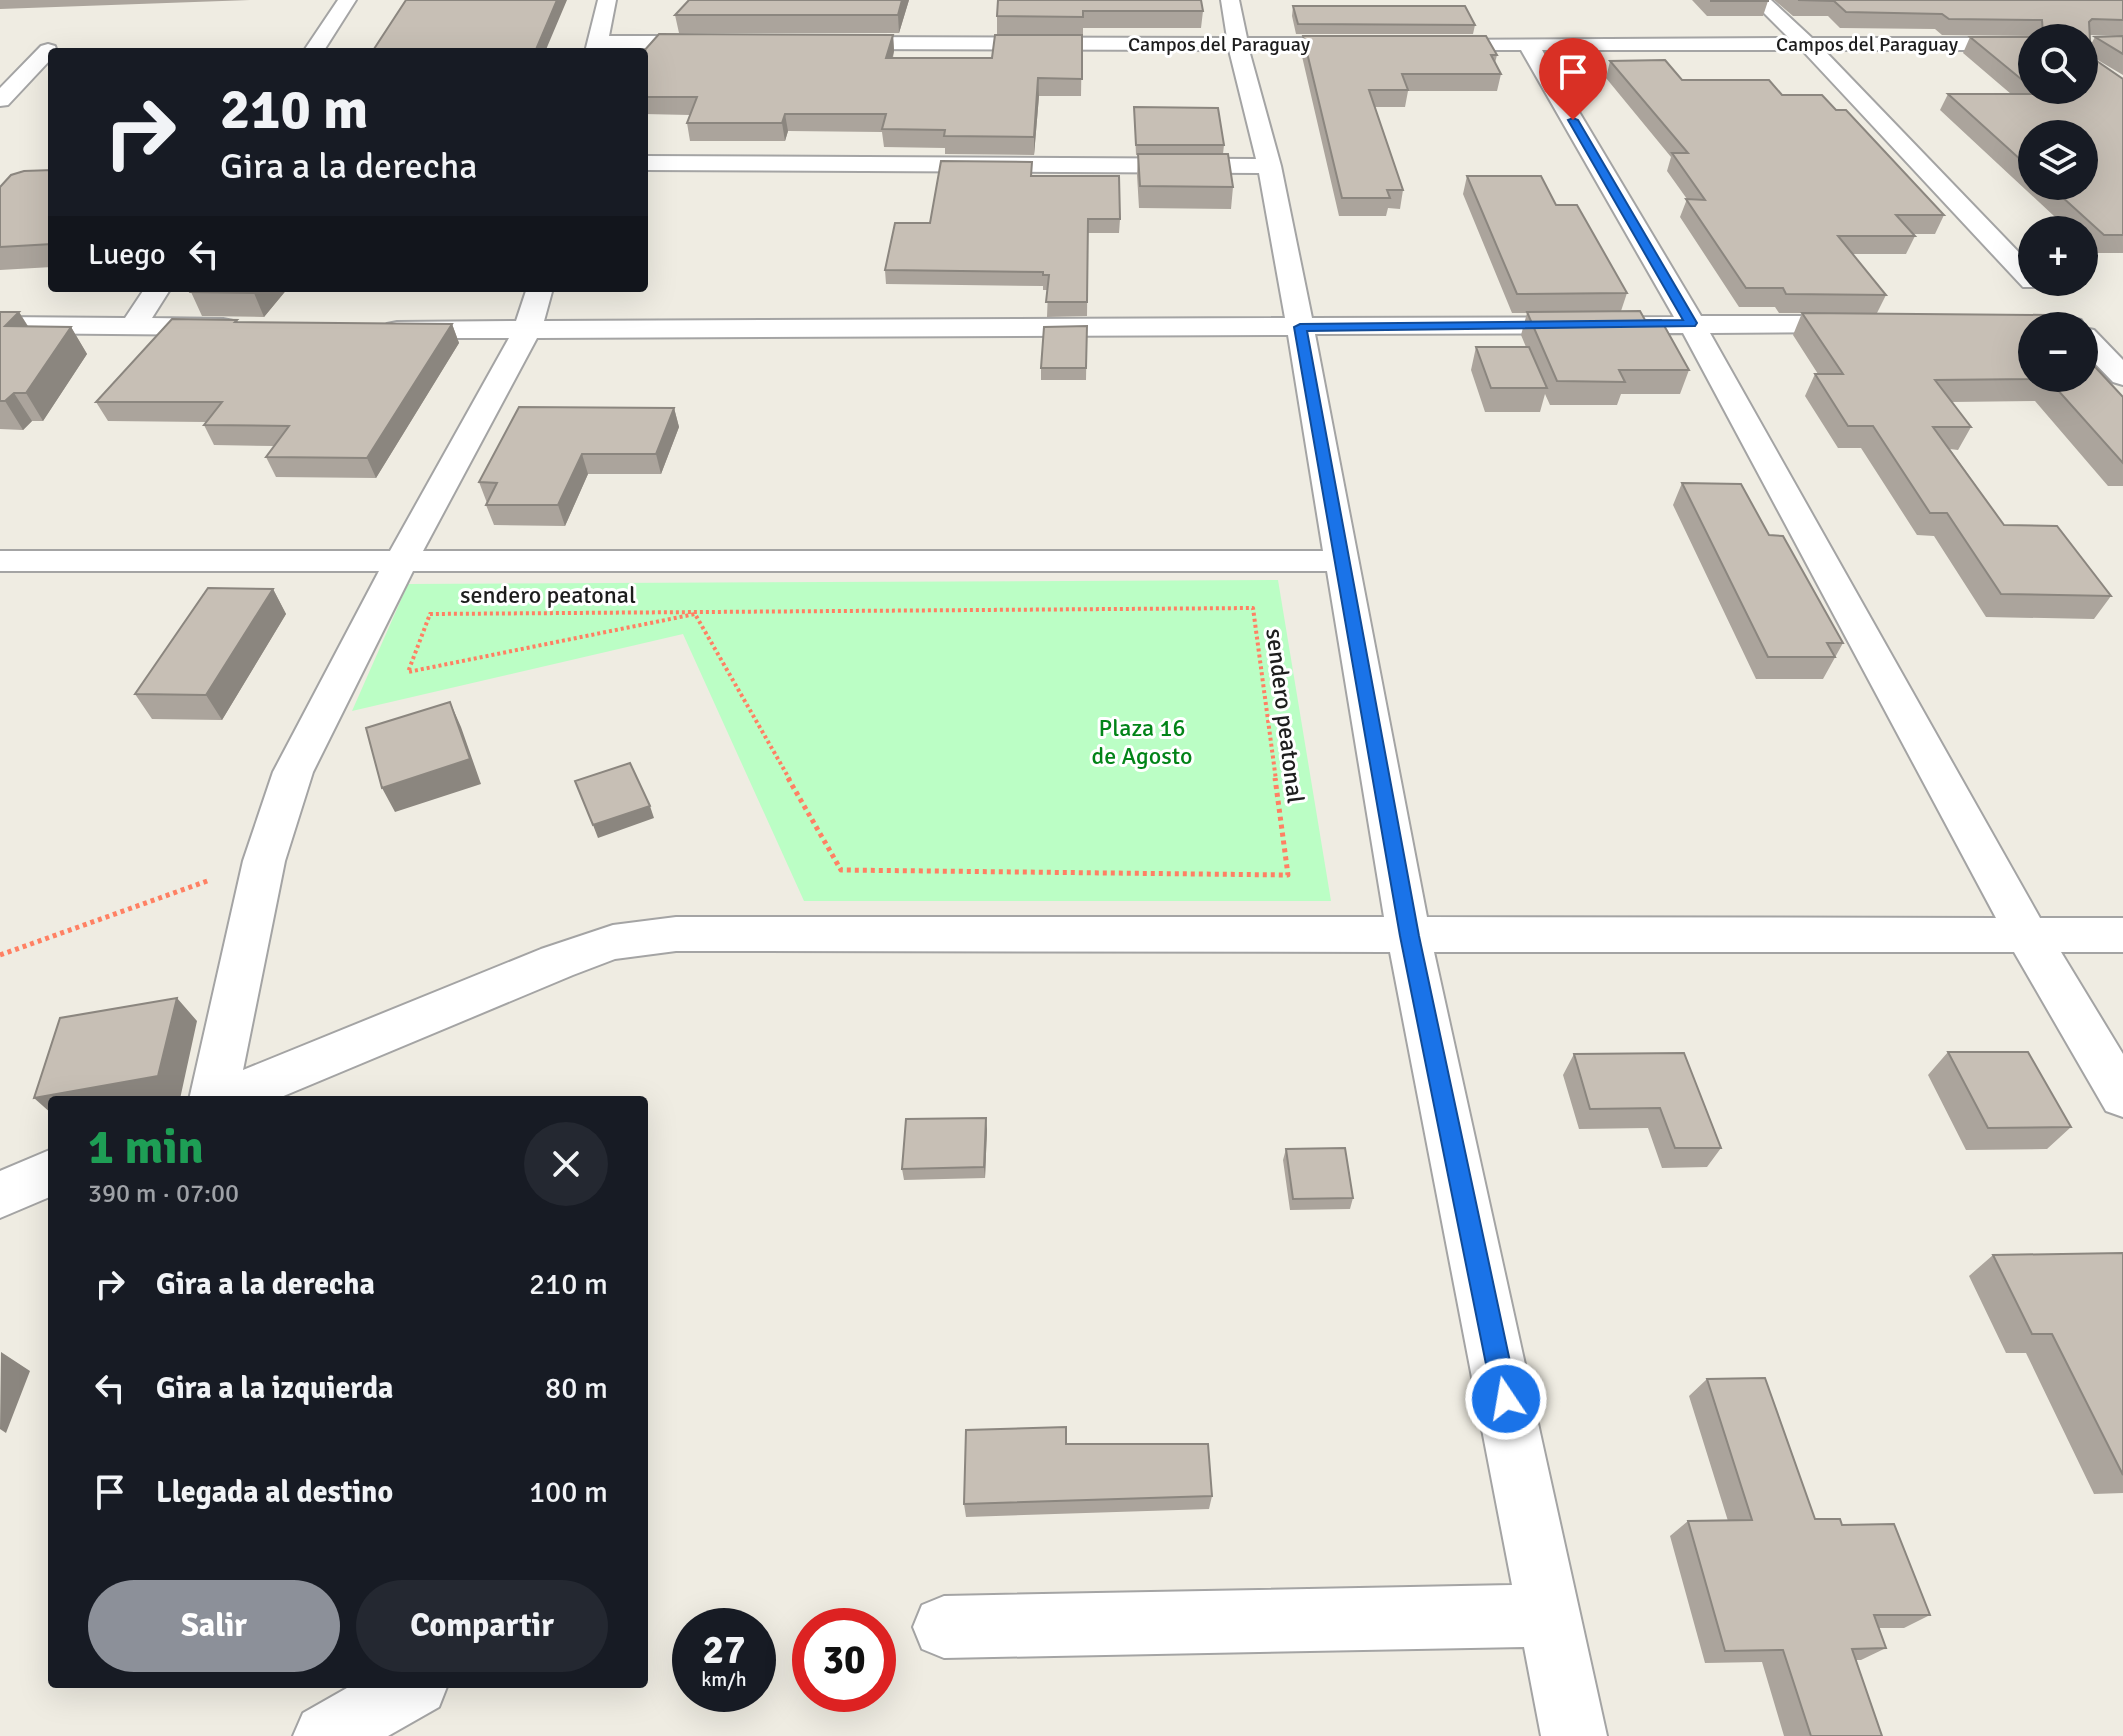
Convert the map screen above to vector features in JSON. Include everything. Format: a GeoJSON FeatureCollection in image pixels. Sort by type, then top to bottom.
{"type":"FeatureCollection","features":[{"type":"Feature","properties":{"kind":"street"},"geometry":{"type":"LineString","coordinates":[[316,48],[347,0]]}},
{"type":"Feature","properties":{"kind":"street"},"geometry":{"type":"LineString","coordinates":[[607,0],[596,47],[722,42]]}},
{"type":"Feature","properties":{"kind":"street"},"geometry":{"type":"LineString","coordinates":[[1230,0],[1269,166],[1300,327],[1409,936],[1574,1736]]}},
{"type":"Feature","properties":{"kind":"street"},"geometry":{"type":"LineString","coordinates":[[1760,0],[1807,44],[2018,267]]}},
{"type":"Feature","properties":{"kind":"street","name":"Campos del Paraguay"},"geometry":{"type":"LineString","coordinates":[[816,43],[1376,44]]}},
{"type":"Feature","properties":{"kind":"street","name":"Campos del Paraguay"},"geometry":{"type":"LineString","coordinates":[[1406,44],[2018,44]]}},
{"type":"Feature","properties":{"kind":"street"},"geometry":{"type":"LineString","coordinates":[[1528,44],[1691,323],[2027,935],[2123,1096]]}},
{"type":"Feature","properties":{"kind":"street"},"geometry":{"type":"LineString","coordinates":[[0,100],[48,50]]}},
{"type":"Feature","properties":{"kind":"street"},"geometry":{"type":"LineString","coordinates":[[648,163],[1269,166]]}},
{"type":"Feature","properties":{"kind":"street"},"geometry":{"type":"LineString","coordinates":[[133,326],[155,292]]}},
{"type":"Feature","properties":{"kind":"street"},"geometry":{"type":"LineString","coordinates":[[214,1096],[264,861],[293,772],[400,563],[527,331],[539,292]]}},
{"type":"Feature","properties":{"kind":"street"},"geometry":{"type":"LineString","coordinates":[[2046,296],[2061,312]]}},
{"type":"Feature","properties":{"kind":"street"},"geometry":{"type":"LineString","coordinates":[[370,329],[527,331],[1691,323],[1881,325]]}},
{"type":"Feature","properties":{"kind":"street"},"geometry":{"type":"LineString","coordinates":[[0,325],[244,328]]}},
{"type":"Feature","properties":{"kind":"street"},"geometry":{"type":"LineString","coordinates":[[1976,325],[2018,325]]}},
{"type":"Feature","properties":{"kind":"street"},"geometry":{"type":"LineString","coordinates":[[2098,334],[2123,376]]}},
{"type":"Feature","properties":{"kind":"street"},"geometry":{"type":"LineString","coordinates":[[0,561],[1344,561]]}},
{"type":"Feature","properties":{"kind":"street"},"geometry":{"type":"LineString","coordinates":[[232,1096],[557,962],[613,942],[676,934],[2123,935]]}},
{"type":"Feature","properties":{"kind":"street"},"geometry":{"type":"LineString","coordinates":[[0,1195],[48,1174]]}},
{"type":"Feature","properties":{"kind":"street"},"geometry":{"type":"LineString","coordinates":[[944,1627],[1550,1615]]}},
{"type":"Feature","properties":{"kind":"street"},"geometry":{"type":"LineString","coordinates":[[326,1736],[409,1688]]}},
{"type":"Feature","properties":{"kind":"path","name":"sendero peatonal"},"geometry":{"type":"LineString","coordinates":[[1253,608],[1288,875],[841,870],[695,614],[408,672],[430,614],[1253,608]]}},
{"type":"Feature","properties":{"kind":"path"},"geometry":{"type":"LineString","coordinates":[[0,955],[264,861]]}},
{"type":"Feature","properties":{"kind":"green space","name":"Plaza 16 de Agosto"},"geometry":{"type":"Polygon","coordinates":[[[1278,580],[1331,901],[804,901],[683,634],[352,711],[408,584],[1278,580]]]}},
{"type":"Feature","properties":{"kind":"building"},"geometry":{"type":"Polygon","coordinates":[[[406,0],[557,0],[537,48],[375,48],[406,0]]]}},
{"type":"Feature","properties":{"kind":"building"},"geometry":{"type":"Polygon","coordinates":[[[689,0],[902,0],[898,15],[675,15],[689,0]]]}},
{"type":"Feature","properties":{"kind":"building"},"geometry":{"type":"Polygon","coordinates":[[[998,0],[1201,0],[1203,11],[1083,11],[1083,17],[997,16],[998,0]]]}},
{"type":"Feature","properties":{"kind":"building"},"geometry":{"type":"Polygon","coordinates":[[[1768,0],[1768,1],[1711,1],[1768,0]]]}},
{"type":"Feature","properties":{"kind":"building"},"geometry":{"type":"Polygon","coordinates":[[[1798,0],[2123,0],[2123,20],[2092,19],[2089,24],[2042,24],[2042,20],[1949,19],[1942,14],[1846,12],[1834,1],[1798,0]]]}},
{"type":"Feature","properties":{"kind":"building"},"geometry":{"type":"Polygon","coordinates":[[[1293,6],[1465,6],[1475,25],[1298,24],[1293,6]]]}},
{"type":"Feature","properties":{"kind":"building"},"geometry":{"type":"Polygon","coordinates":[[[659,34],[893,35],[886,58],[992,58],[995,35],[1082,35],[1082,79],[1038,78],[1034,137],[944,136],[945,130],[882,129],[886,114],[785,114],[782,123],[687,123],[697,97],[648,97],[647,48],[659,34]]]}},
{"type":"Feature","properties":{"kind":"building"},"geometry":{"type":"Polygon","coordinates":[[[1303,36],[1486,36],[1497,55],[1491,55],[1501,74],[1402,74],[1408,90],[1369,90],[1403,190],[1387,190],[1390,198],[1342,198],[1303,36]]]}},
{"type":"Feature","properties":{"kind":"building"},"geometry":{"type":"Polygon","coordinates":[[[2123,36],[2123,54],[2098,39],[2123,36]]]}},
{"type":"Feature","properties":{"kind":"building"},"geometry":{"type":"Polygon","coordinates":[[[1970,37],[2018,37],[2018,76],[1970,37]]]}},
{"type":"Feature","properties":{"kind":"building"},"geometry":{"type":"Polygon","coordinates":[[[1665,60],[1682,80],[1769,80],[1782,95],[1822,95],[1836,110],[1846,110],[1944,215],[1896,215],[1915,236],[1838,236],[1886,295],[1786,294],[1783,288],[1746,288],[1686,199],[1705,200],[1672,153],[1688,153],[1610,61],[1665,60]]]}},
{"type":"Feature","properties":{"kind":"building"},"geometry":{"type":"Polygon","coordinates":[[[2098,62],[2123,79],[2123,235],[2104,235],[2098,230],[2098,216],[2083,216],[2065,200],[2098,200],[2098,120],[2018,120],[2018,157],[1948,94],[2018,94],[2018,104],[2098,104],[2098,62]]]}},
{"type":"Feature","properties":{"kind":"building"},"geometry":{"type":"Polygon","coordinates":[[[1134,107],[1218,108],[1224,145],[1136,145],[1134,107]]]}},
{"type":"Feature","properties":{"kind":"building"},"geometry":{"type":"Polygon","coordinates":[[[1138,154],[1228,154],[1233,187],[1140,186],[1138,154]]]}},
{"type":"Feature","properties":{"kind":"building"},"geometry":{"type":"Polygon","coordinates":[[[941,161],[1032,162],[1031,176],[1119,176],[1120,219],[1088,219],[1087,302],[1046,302],[1049,275],[1043,275],[1043,272],[885,270],[895,223],[930,223],[941,161]]]}},
{"type":"Feature","properties":{"kind":"building"},"geometry":{"type":"Polygon","coordinates":[[[48,170],[48,244],[0,247],[0,187],[11,175],[48,170]]]}},
{"type":"Feature","properties":{"kind":"building"},"geometry":{"type":"Polygon","coordinates":[[[1467,176],[1541,176],[1556,205],[1577,205],[1627,293],[1517,294],[1467,176]]]}},
{"type":"Feature","properties":{"kind":"building"},"geometry":{"type":"Polygon","coordinates":[[[1640,311],[1645,320],[1661,320],[1689,370],[1619,370],[1625,382],[1557,381],[1527,312],[1640,311]]]}},
{"type":"Feature","properties":{"kind":"building"},"geometry":{"type":"Polygon","coordinates":[[[0,312],[19,312],[5,326],[71,327],[26,393],[14,393],[5,401],[0,401],[0,312]]]}},
{"type":"Feature","properties":{"kind":"building"},"geometry":{"type":"Polygon","coordinates":[[[1802,313],[2018,315],[2018,379],[1935,380],[1971,427],[1933,427],[2004,525],[2057,526],[2111,596],[2001,594],[1947,513],[1930,513],[1873,426],[1848,426],[1815,374],[1843,374],[1802,313]]]}},
{"type":"Feature","properties":{"kind":"building"},"geometry":{"type":"Polygon","coordinates":[[[172,319],[452,324],[367,458],[266,457],[289,426],[204,425],[222,402],[96,402],[172,319]]]}},
{"type":"Feature","properties":{"kind":"building"},"geometry":{"type":"Polygon","coordinates":[[[1087,326],[1086,368],[1041,368],[1044,327],[1087,326]]]}},
{"type":"Feature","properties":{"kind":"building"},"geometry":{"type":"Polygon","coordinates":[[[1476,347],[1529,347],[1547,388],[1491,388],[1476,347]]]}},
{"type":"Feature","properties":{"kind":"building"},"geometry":{"type":"Polygon","coordinates":[[[2098,370],[2123,397],[2123,463],[2060,392],[2098,392],[2098,370]]]}},
{"type":"Feature","properties":{"kind":"building"},"geometry":{"type":"Polygon","coordinates":[[[519,407],[674,408],[656,454],[582,454],[558,505],[486,505],[497,483],[479,482],[519,407]]]}},
{"type":"Feature","properties":{"kind":"building"},"geometry":{"type":"Polygon","coordinates":[[[1682,483],[1741,484],[1769,535],[1783,536],[1843,643],[1827,643],[1835,657],[1768,657],[1682,483]]]}},
{"type":"Feature","properties":{"kind":"building"},"geometry":{"type":"Polygon","coordinates":[[[208,588],[273,589],[206,695],[135,694],[208,588]]]}},
{"type":"Feature","properties":{"kind":"building"},"geometry":{"type":"Polygon","coordinates":[[[450,702],[470,759],[382,788],[366,728],[450,702]]]}},
{"type":"Feature","properties":{"kind":"building"},"geometry":{"type":"Polygon","coordinates":[[[630,763],[650,806],[593,825],[575,781],[630,763]]]}},
{"type":"Feature","properties":{"kind":"building"},"geometry":{"type":"Polygon","coordinates":[[[177,998],[158,1076],[34,1098],[60,1018],[177,998]]]}},
{"type":"Feature","properties":{"kind":"building"},"geometry":{"type":"Polygon","coordinates":[[[1948,1052],[2028,1052],[2071,1127],[1988,1128],[1948,1052]]]}},
{"type":"Feature","properties":{"kind":"building"},"geometry":{"type":"Polygon","coordinates":[[[1684,1053],[1721,1148],[1675,1148],[1660,1108],[1590,1109],[1574,1054],[1684,1053]]]}},
{"type":"Feature","properties":{"kind":"building"},"geometry":{"type":"Polygon","coordinates":[[[986,1118],[984,1167],[902,1169],[906,1119],[986,1118]]]}},
{"type":"Feature","properties":{"kind":"building"},"geometry":{"type":"Polygon","coordinates":[[[1345,1148],[1353,1198],[1293,1199],[1286,1149],[1345,1148]]]}},
{"type":"Feature","properties":{"kind":"building"},"geometry":{"type":"Polygon","coordinates":[[[2123,1253],[2123,1475],[2052,1334],[2032,1334],[1993,1255],[2123,1253]]]}},
{"type":"Feature","properties":{"kind":"building"},"geometry":{"type":"Polygon","coordinates":[[[1765,1378],[1815,1519],[1840,1519],[1842,1525],[1894,1524],[1930,1615],[1874,1615],[1886,1648],[1852,1649],[1882,1736],[1811,1736],[1783,1650],[1725,1651],[1688,1521],[1752,1520],[1707,1379],[1765,1378]]]}},
{"type":"Feature","properties":{"kind":"building"},"geometry":{"type":"Polygon","coordinates":[[[1066,1427],[1066,1444],[1208,1444],[1212,1496],[964,1504],[966,1430],[1066,1427]]]}},
{"type":"Feature","properties":{"kind":"route"},"geometry":{"type":"LineString","coordinates":[[1506,1399],[1409,936],[1300,327],[1691,323],[1573,120]]}}]}
